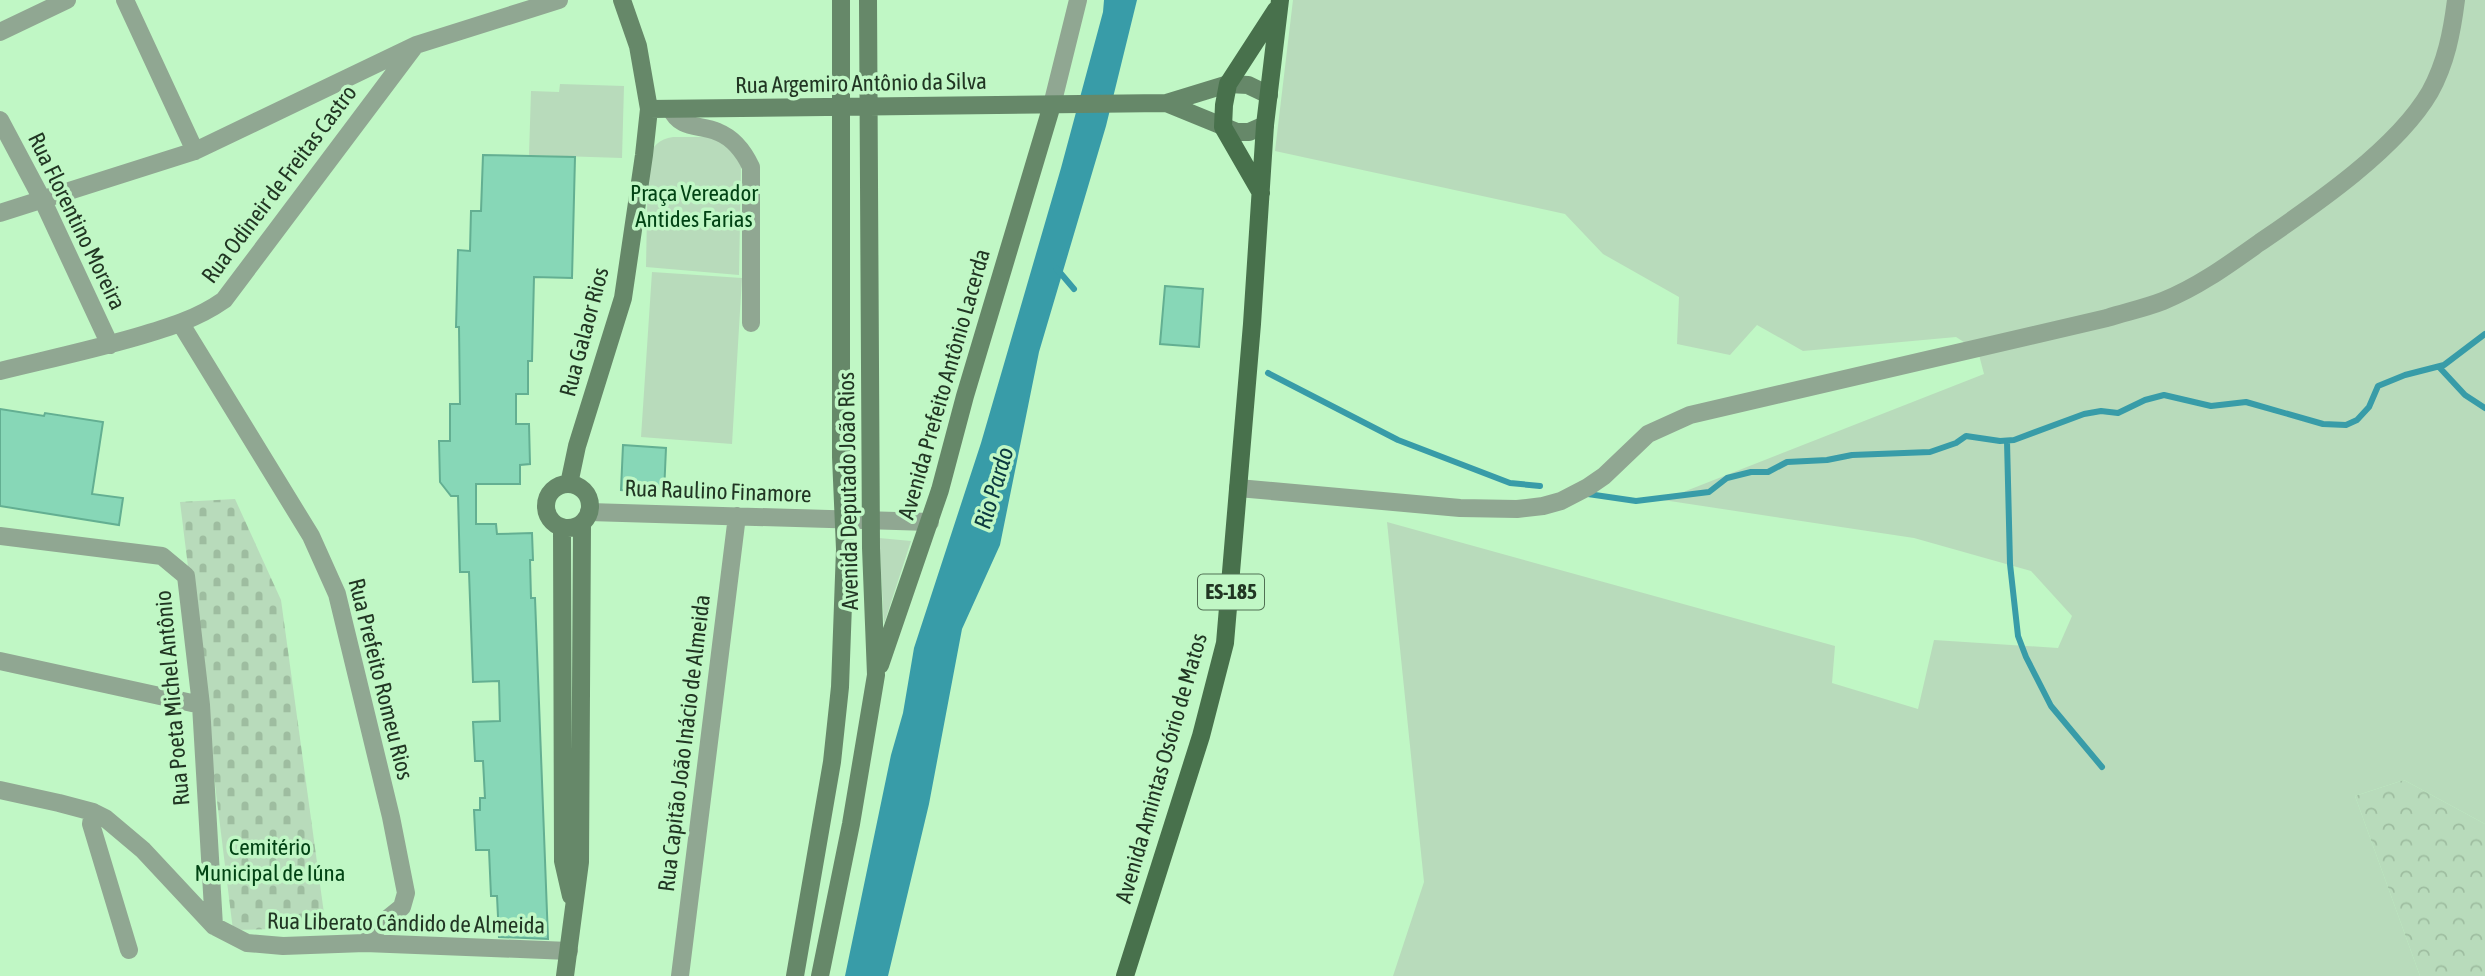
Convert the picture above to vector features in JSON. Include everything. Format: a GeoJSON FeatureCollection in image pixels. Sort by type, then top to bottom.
{"type":"FeatureCollection","features":[{"type":"Feature","properties":{"kind":"main road"},"geometry":{"type":"LineString","coordinates":[[1261,193],[1223,127],[1228,84],[1280,2]]}},
{"type":"Feature","properties":{"kind":"main road","name":"ES-185"},"geometry":{"type":"LineString","coordinates":[[1261,193],[1265,125],[1280,2]]}},
{"type":"Feature","properties":{"kind":"main road","name":"Avenida Amintas Osório de Matos"},"geometry":{"type":"LineString","coordinates":[[1125,976],[1221,665],[1228,618],[1261,193]]}},
{"type":"Feature","properties":{"kind":"street"},"geometry":{"type":"LineString","coordinates":[[0,32],[67,0]]}},
{"type":"Feature","properties":{"kind":"street"},"geometry":{"type":"LineString","coordinates":[[125,0],[195,151]]}},
{"type":"Feature","properties":{"kind":"street"},"geometry":{"type":"LineString","coordinates":[[0,213],[195,151],[416,45],[559,0]]}},
{"type":"Feature","properties":{"kind":"street","name":"Rua Galaor Rios"},"geometry":{"type":"LineString","coordinates":[[569,484],[577,446],[623,298],[649,109],[638,46],[622,0]]}},
{"type":"Feature","properties":{"kind":"street","name":"Avenida Deputado João Rios"},"geometry":{"type":"LineString","coordinates":[[795,976],[816,863],[835,735],[845,574],[841,0]]}},
{"type":"Feature","properties":{"kind":"street","name":"Avenida Deputado João Rios"},"geometry":{"type":"LineString","coordinates":[[820,976],[851,824],[876,675],[872,519],[868,0]]}},
{"type":"Feature","properties":{"kind":"street"},"geometry":{"type":"LineString","coordinates":[[1052,105],[1078,0]]}},
{"type":"Feature","properties":{"kind":"street"},"geometry":{"type":"LineString","coordinates":[[1238,488],[1460,508],[1517,509],[1543,506],[1561,501],[1588,487],[1604,476],[1648,435],[1690,415],[2107,318],[2163,301],[2225,268],[2301,215],[2388,142],[2429,93],[2449,43],[2456,0]]}},
{"type":"Feature","properties":{"kind":"street","name":"Rua Odineir de Freitas Castro"},"geometry":{"type":"LineString","coordinates":[[0,371],[110,345],[181,324],[224,300],[416,45]]}},
{"type":"Feature","properties":{"kind":"street"},"geometry":{"type":"LineString","coordinates":[[1161,103],[1228,84],[1248,85],[1269,95]]}},
{"type":"Feature","properties":{"kind":"street"},"geometry":{"type":"LineString","coordinates":[[1161,103],[1223,127],[1244,132],[1265,125]]}},
{"type":"Feature","properties":{"kind":"street","name":"Rua Argemiro Antônio da Silva"},"geometry":{"type":"LineString","coordinates":[[649,109],[1161,103]]}},
{"type":"Feature","properties":{"kind":"street","name":"Avenida Prefeito Antônio Lacerda"},"geometry":{"type":"LineString","coordinates":[[876,675],[930,522],[1052,105]]}},
{"type":"Feature","properties":{"kind":"street"},"geometry":{"type":"LineString","coordinates":[[671,109],[682,123],[712,130],[730,139],[746,156],[751,167],[751,323]]}},
{"type":"Feature","properties":{"kind":"street","name":"Rua Florentino Moreira"},"geometry":{"type":"LineString","coordinates":[[0,120],[43,201],[110,345]]}},
{"type":"Feature","properties":{"kind":"street","name":"Rua Prefeito Romeu Rios"},"geometry":{"type":"LineString","coordinates":[[181,324],[312,536],[337,594],[391,817],[406,893],[402,907],[381,924],[365,943]]}},
{"type":"Feature","properties":{"kind":"street"},"geometry":{"type":"LineString","coordinates":[[565,976],[580,862],[588,496],[577,486],[569,484],[556,488],[547,499],[547,513],[555,524],[575,527],[586,518]]}},
{"type":"Feature","properties":{"kind":"street","name":"Rua Raulino Finamore"},"geometry":{"type":"LineString","coordinates":[[586,518],[737,516],[930,522]]}},
{"type":"Feature","properties":{"kind":"street","name":"Rua Capitão João Inácio de Almeida"},"geometry":{"type":"LineString","coordinates":[[680,976],[737,516]]}},
{"type":"Feature","properties":{"kind":"street"},"geometry":{"type":"LineString","coordinates":[[562,527],[563,860],[573,906]]}},
{"type":"Feature","properties":{"kind":"street","name":"Rua Poeta Michel Antônio"},"geometry":{"type":"LineString","coordinates":[[0,536],[162,556],[186,576],[201,705],[214,926]]}},
{"type":"Feature","properties":{"kind":"street"},"geometry":{"type":"LineString","coordinates":[[0,661],[201,705]]}},
{"type":"Feature","properties":{"kind":"street","name":"Rua Liberato Cândido de Almeida"},"geometry":{"type":"LineString","coordinates":[[0,790],[93,812],[119,829],[143,850],[214,926],[259,945],[365,943],[569,951]]}},
{"type":"Feature","properties":{"kind":"street"},"geometry":{"type":"LineString","coordinates":[[93,812],[91,824],[129,950]]}},
{"type":"Feature","properties":{"kind":"green space"},"geometry":{"type":"Polygon","coordinates":[[[1293,0],[2485,0],[2485,824],[2404,780],[2355,796],[2420,976],[1393,976],[1424,882],[1387,522],[1835,646],[1832,683],[1918,709],[1934,640],[2058,648],[2072,616],[2031,571],[1914,538],[1663,500],[1984,374],[1978,351],[1956,337],[1803,351],[1757,325],[1730,355],[1677,344],[1679,297],[1603,254],[1565,214],[1275,151],[1293,0]]]}},
{"type":"Feature","properties":{"kind":"green space"},"geometry":{"type":"Polygon","coordinates":[[[560,84],[624,86],[622,158],[529,155],[531,91],[559,92],[560,84]]]}},
{"type":"Feature","properties":{"kind":"green space","name":"Praça Vereador Antides Farias"},"geometry":{"type":"Polygon","coordinates":[[[673,137],[713,137],[728,145],[741,166],[739,275],[646,267],[648,160],[657,144],[673,137]]]}},
{"type":"Feature","properties":{"kind":"green space"},"geometry":{"type":"Polygon","coordinates":[[[652,272],[742,278],[732,444],[641,437],[652,272]]]}},
{"type":"Feature","properties":{"kind":"green space","name":"Cemitério Municipal de Iúna"},"geometry":{"type":"Polygon","coordinates":[[[235,499],[281,600],[326,928],[233,930],[180,502],[235,499]]]}},
{"type":"Feature","properties":{"kind":"green space"},"geometry":{"type":"Polygon","coordinates":[[[879,538],[911,541],[884,624],[879,538]]]}},
{"type":"Feature","properties":{"kind":"green space"},"geometry":{"type":"Polygon","coordinates":[[[2404,780],[2485,824],[2485,976],[2420,976],[2355,796],[2404,780]]]}},
{"type":"Feature","properties":{"kind":"water","name":"Rio Pardo"},"geometry":{"type":"Polygon","coordinates":[[[1104,0],[1137,0],[1106,126],[1039,352],[1000,545],[962,629],[929,804],[888,976],[845,976],[891,755],[903,713],[914,648],[981,443],[1061,168],[1104,0]]]}},
{"type":"Feature","properties":{"kind":"building"},"geometry":{"type":"Polygon","coordinates":[[[483,155],[575,157],[572,278],[534,277],[532,361],[528,361],[528,394],[516,394],[516,424],[529,424],[530,464],[520,465],[520,484],[476,484],[476,524],[496,524],[497,534],[532,533],[531,598],[535,598],[548,939],[499,937],[497,896],[491,896],[489,850],[476,850],[474,810],[480,810],[480,798],[485,798],[483,761],[475,761],[473,722],[500,721],[499,681],[473,682],[469,572],[460,572],[458,496],[451,496],[440,482],[439,441],[450,441],[450,404],[460,404],[459,327],[456,327],[458,250],[470,251],[471,211],[481,211],[483,155]]]}},
{"type":"Feature","properties":{"kind":"building"},"geometry":{"type":"Polygon","coordinates":[[[1165,286],[1203,289],[1199,347],[1160,344],[1165,286]]]}},
{"type":"Feature","properties":{"kind":"building"},"geometry":{"type":"Polygon","coordinates":[[[0,409],[103,422],[92,494],[123,498],[119,525],[0,506],[0,409]]]}},
{"type":"Feature","properties":{"kind":"building"},"geometry":{"type":"Polygon","coordinates":[[[623,445],[666,448],[664,493],[621,490],[623,445]]]}},
{"type":"Feature","properties":{"kind":"waterway"},"geometry":{"type":"LineString","coordinates":[[1057,269],[1074,289]]}},
{"type":"Feature","properties":{"kind":"waterway"},"geometry":{"type":"LineString","coordinates":[[1588,494],[1636,501],[1709,492],[1727,478],[1751,472],[1768,472],[1787,462],[1827,460],[1852,455],[1930,452],[1956,443],[1966,436],[2000,441],[2014,440],[2084,414],[2101,411],[2118,413],[2145,400],[2164,395],[2211,406],[2246,402],[2323,424],[2346,425],[2357,420],[2369,407],[2378,386],[2405,375],[2444,365],[2485,334]]}},
{"type":"Feature","properties":{"kind":"waterway"},"geometry":{"type":"LineString","coordinates":[[2439,367],[2465,395],[2485,408]]}},
{"type":"Feature","properties":{"kind":"waterway"},"geometry":{"type":"LineString","coordinates":[[1268,373],[1398,440],[1510,483],[1540,486]]}},
{"type":"Feature","properties":{"kind":"waterway"},"geometry":{"type":"LineString","coordinates":[[2007,441],[2010,564],[2018,636],[2051,706],[2102,767]]}}]}
